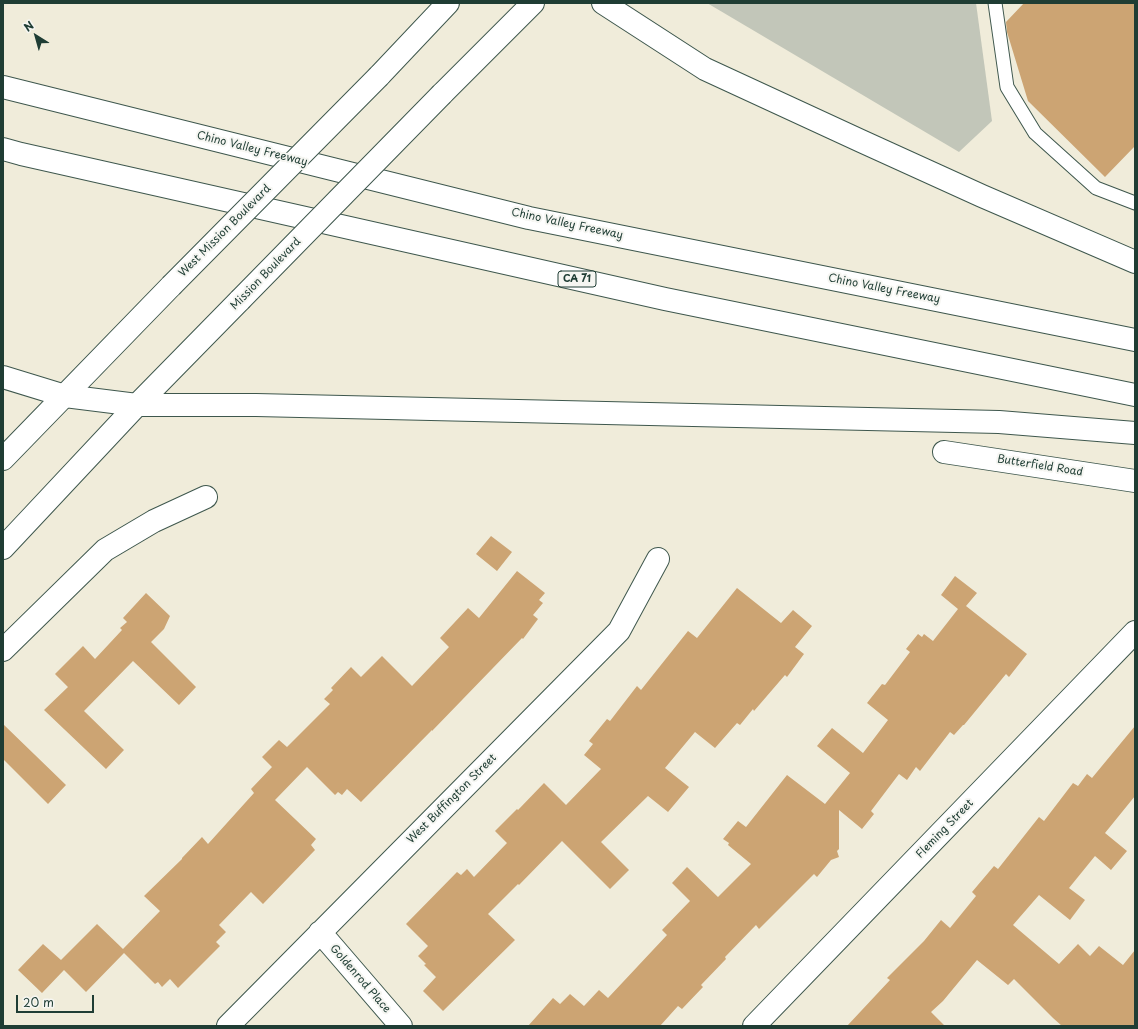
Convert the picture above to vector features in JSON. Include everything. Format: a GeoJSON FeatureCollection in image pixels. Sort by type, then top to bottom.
{"type":"FeatureCollection","features":[{"type":"Feature","properties":{"kind":"main road","name":"West Mission Boulevard"},"geometry":{"type":"LineString","coordinates":[[3,459],[171,286],[379,76],[448,3]]}},
{"type":"Feature","properties":{"kind":"main road","name":"Mission Boulevard"},"geometry":{"type":"LineString","coordinates":[[3,548],[137,405],[533,3]]}},
{"type":"Feature","properties":{"kind":"main road"},"geometry":{"type":"LineString","coordinates":[[602,3],[705,69],[982,196],[1135,262]]}},
{"type":"Feature","properties":{"kind":"main road","name":"Chino Valley Freeway"},"geometry":{"type":"LineString","coordinates":[[3,87],[529,218],[1135,340]]}},
{"type":"Feature","properties":{"kind":"main road","name":"CA 71"},"geometry":{"type":"LineString","coordinates":[[3,149],[665,299],[1135,395]]}},
{"type":"Feature","properties":{"kind":"main road"},"geometry":{"type":"LineString","coordinates":[[3,377],[65,396],[137,405],[272,406],[999,422],[1135,433]]}},
{"type":"Feature","properties":{"kind":"main road","name":"Butterfield Road"},"geometry":{"type":"LineString","coordinates":[[944,452],[1135,481]]}},
{"type":"Feature","properties":{"kind":"main road"},"geometry":{"type":"LineString","coordinates":[[3,650],[105,550],[154,521],[206,497]]}},
{"type":"Feature","properties":{"kind":"main road","name":"West Buffington Street"},"geometry":{"type":"LineString","coordinates":[[228,1026],[620,630],[658,559]]}},
{"type":"Feature","properties":{"kind":"main road","name":"Fleming Street"},"geometry":{"type":"LineString","coordinates":[[754,1026],[1135,632]]}},
{"type":"Feature","properties":{"kind":"main road","name":"Goldenrod Place"},"geometry":{"type":"LineString","coordinates":[[320,932],[401,1026]]}},
{"type":"Feature","properties":{"kind":"lane"},"geometry":{"type":"LineString","coordinates":[[995,3],[1006,87],[1035,133],[1096,188],[1135,204]]}},
{"type":"Feature","properties":{"kind":"shaded area"},"geometry":{"type":"Polygon","coordinates":[[[707,3],[976,3],[992,121],[959,152],[707,3]]]}},
{"type":"Feature","properties":{"kind":"building"},"geometry":{"type":"Polygon","coordinates":[[[1024,3],[1135,3],[1135,146],[1105,177],[1028,101],[1007,32],[1006,22],[1024,3]]]}},
{"type":"Feature","properties":{"kind":"building"},"geometry":{"type":"Polygon","coordinates":[[[491,536],[512,552],[497,571],[476,554],[491,536]]]}},
{"type":"Feature","properties":{"kind":"building"},"geometry":{"type":"Polygon","coordinates":[[[517,571],[545,593],[539,600],[543,603],[533,615],[538,619],[523,639],[522,638],[361,802],[347,789],[342,795],[338,792],[335,795],[307,767],[275,800],[316,839],[311,845],[315,850],[263,904],[251,892],[219,925],[226,932],[216,942],[220,946],[178,988],[170,979],[162,987],[158,982],[155,984],[124,953],[86,992],[64,970],[42,993],[18,970],[43,944],[61,960],[97,924],[123,949],[160,911],[144,896],[202,837],[208,844],[254,793],[251,789],[272,767],[262,757],[279,740],[287,747],[330,704],[324,699],[333,690],[331,688],[351,667],[361,677],[382,656],[412,686],[449,647],[440,638],[468,608],[479,618],[517,571]]]}},
{"type":"Feature","properties":{"kind":"building"},"geometry":{"type":"Polygon","coordinates":[[[955,576],[977,593],[966,606],[1027,654],[1009,677],[1006,674],[964,725],[954,735],[950,732],[920,771],[916,767],[907,780],[899,774],[871,811],[874,814],[862,829],[839,810],[839,849],[837,851],[839,857],[831,860],[817,877],[814,874],[759,929],[756,925],[725,957],[726,959],[701,985],[703,987],[682,1009],[678,1006],[660,1026],[528,1026],[553,998],[560,1004],[570,994],[584,1006],[599,990],[608,998],[667,935],[662,930],[690,901],[672,883],[687,867],[718,897],[751,864],[723,839],[738,821],[746,827],[787,775],[825,804],[850,773],[817,746],[832,728],[863,753],[888,720],[867,703],[882,684],[885,685],[910,652],[906,649],[918,634],[922,637],[924,634],[933,641],[958,609],[941,595],[955,576]]]}},
{"type":"Feature","properties":{"kind":"building"},"geometry":{"type":"Polygon","coordinates":[[[737,588],[781,623],[793,610],[812,626],[795,647],[804,654],[787,677],[785,675],[754,711],[753,709],[740,725],[737,723],[715,748],[695,732],[665,768],[689,787],[668,812],[648,796],[601,842],[629,870],[610,889],[562,841],[519,885],[518,884],[488,914],[515,940],[443,1011],[423,991],[436,977],[424,965],[426,964],[418,956],[428,946],[406,924],[457,872],[461,875],[467,869],[474,877],[507,843],[495,831],[544,783],[566,805],[601,769],[584,755],[593,744],[589,741],[607,719],[610,721],[637,686],[641,690],[688,631],[697,638],[737,588]]]}},
{"type":"Feature","properties":{"kind":"building"},"geometry":{"type":"Polygon","coordinates":[[[146,593],[170,616],[164,629],[151,642],[196,687],[179,705],[133,661],[84,711],[124,750],[106,769],[44,710],[68,687],[55,674],[83,646],[95,659],[122,630],[120,628],[127,622],[123,618],[146,593]]]}},
{"type":"Feature","properties":{"kind":"building"},"geometry":{"type":"Polygon","coordinates":[[[3,724],[66,785],[48,804],[3,759],[3,724]]]}},
{"type":"Feature","properties":{"kind":"building"},"geometry":{"type":"Polygon","coordinates":[[[1135,726],[1135,796],[1105,833],[1127,851],[1111,870],[1095,856],[1069,888],[1085,900],[1070,920],[1039,895],[1013,925],[1059,964],[1078,944],[1090,956],[1099,946],[1123,965],[1135,950],[1135,1026],[1062,1026],[1014,979],[1008,985],[977,960],[943,1001],[931,1012],[945,1026],[847,1026],[890,980],[887,978],[924,941],[941,920],[950,928],[976,896],[972,892],[994,866],[998,869],[1039,817],[1044,821],[1073,783],[1078,786],[1087,774],[1092,778],[1135,726]]]}}]}
